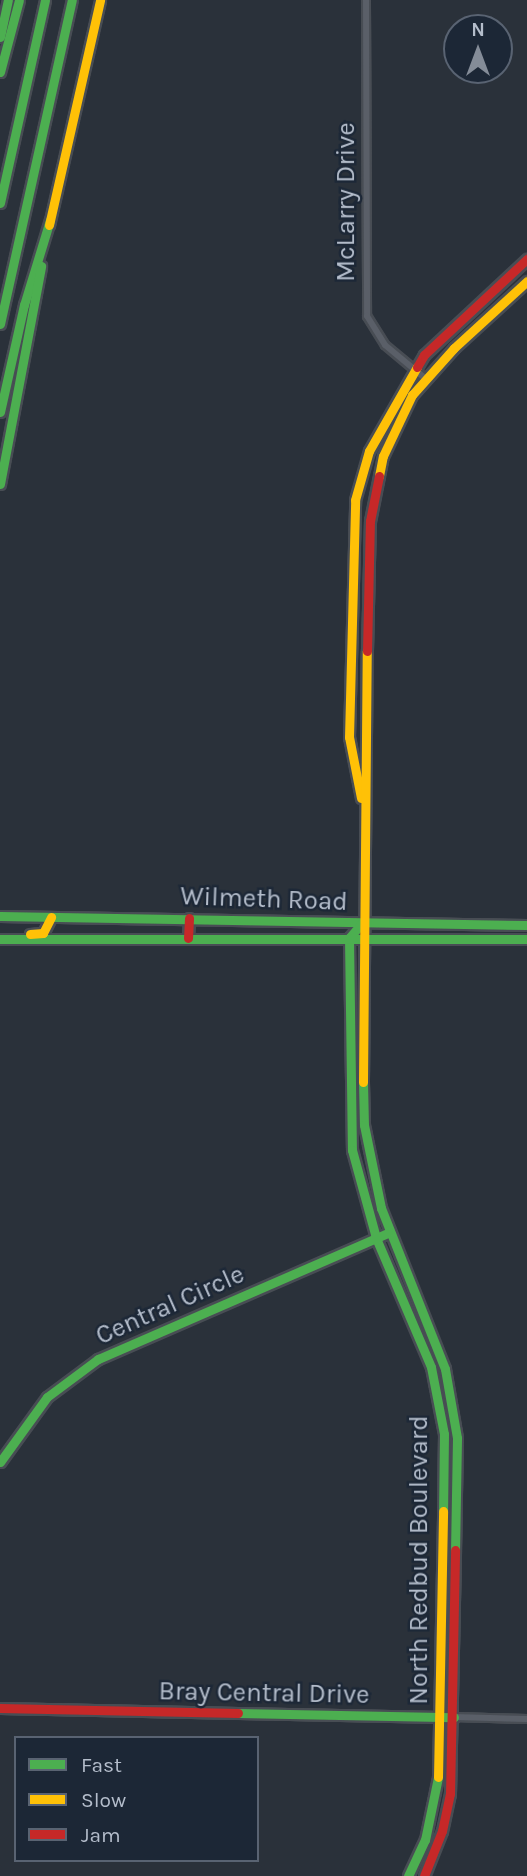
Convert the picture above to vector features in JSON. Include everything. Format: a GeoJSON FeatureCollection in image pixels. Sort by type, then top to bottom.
{"type":"FeatureCollection","features":[{"type":"Feature","properties":{"kind":"main road"},"geometry":{"type":"LineString","coordinates":[[0,37],[8,0]]}},
{"type":"Feature","properties":{"kind":"main road"},"geometry":{"type":"LineString","coordinates":[[0,72],[19,0]]}},
{"type":"Feature","properties":{"kind":"main road"},"geometry":{"type":"LineString","coordinates":[[0,203],[45,0]]}},
{"type":"Feature","properties":{"kind":"main road"},"geometry":{"type":"LineString","coordinates":[[0,324],[72,0]]}},
{"type":"Feature","properties":{"kind":"main road"},"geometry":{"type":"LineString","coordinates":[[0,484],[50,220],[100,0]]}},
{"type":"Feature","properties":{"kind":"main road"},"geometry":{"type":"LineString","coordinates":[[0,412],[24,305],[50,220]]}},
{"type":"Feature","properties":{"kind":"main road","name":"North Redbud Boulevard"},"geometry":{"type":"LineString","coordinates":[[364,806],[349,737],[355,500],[378,428],[414,370],[438,341],[527,259]]}},
{"type":"Feature","properties":{"kind":"main road","name":"North Redbud Boulevard"},"geometry":{"type":"LineString","coordinates":[[424,1876],[445,1819],[454,1717],[457,1438],[452,1400],[442,1360],[390,1232],[372,1174],[364,1125],[362,923],[371,503],[393,429],[426,379],[527,281]]}},
{"type":"Feature","properties":{"kind":"main road","name":"Wilmeth Road"},"geometry":{"type":"LineString","coordinates":[[0,916],[527,925]]}},
{"type":"Feature","properties":{"kind":"main road"},"geometry":{"type":"LineString","coordinates":[[0,937],[43,933],[51,917]]}},
{"type":"Feature","properties":{"kind":"main road"},"geometry":{"type":"LineString","coordinates":[[188,938],[189,918]]}},
{"type":"Feature","properties":{"kind":"main road"},"geometry":{"type":"LineString","coordinates":[[349,938],[362,923]]}},
{"type":"Feature","properties":{"kind":"main road","name":"Wilmeth Road"},"geometry":{"type":"LineString","coordinates":[[0,937],[527,939]]}},
{"type":"Feature","properties":{"kind":"main road","name":"North Redbud Boulevard"},"geometry":{"type":"LineString","coordinates":[[349,938],[348,1111],[354,1161],[376,1238],[427,1357],[440,1402],[443,1570],[440,1717],[434,1805],[408,1876]]}},
{"type":"Feature","properties":{"kind":"main road","name":"Central Circle"},"geometry":{"type":"LineString","coordinates":[[0,1462],[47,1397],[98,1359],[390,1232]]}},
{"type":"Feature","properties":{"kind":"main road"},"geometry":{"type":"LineString","coordinates":[[440,1402],[452,1400]]}},
{"type":"Feature","properties":{"kind":"main road"},"geometry":{"type":"LineString","coordinates":[[443,1570],[457,1570]]}},
{"type":"Feature","properties":{"kind":"main road","name":"Bray Central Drive"},"geometry":{"type":"LineString","coordinates":[[0,1708],[454,1717]]}},
{"type":"Feature","properties":{"kind":"street","name":"McLarry Drive"},"geometry":{"type":"LineString","coordinates":[[366,0],[367,316],[385,345],[426,379]]}},
{"type":"Feature","properties":{"kind":"street","name":"Bray Central Drive"},"geometry":{"type":"LineString","coordinates":[[454,1717],[527,1719]]}},
{"type":"Feature","properties":{"kind":"traffic: fast"},"geometry":{"type":"LineString","coordinates":[[0,37],[8,0]]}},
{"type":"Feature","properties":{"kind":"traffic: fast"},"geometry":{"type":"LineString","coordinates":[[0,72],[19,0]]}},
{"type":"Feature","properties":{"kind":"traffic: fast"},"geometry":{"type":"LineString","coordinates":[[0,203],[45,0]]}},
{"type":"Feature","properties":{"kind":"traffic: fast"},"geometry":{"type":"LineString","coordinates":[[0,324],[72,0]]}},
{"type":"Feature","properties":{"kind":"traffic: fast"},"geometry":{"type":"LineString","coordinates":[[0,412],[24,305],[50,220]]}},
{"type":"Feature","properties":{"kind":"traffic: fast"},"geometry":{"type":"LineString","coordinates":[[0,484],[41,266]]}},
{"type":"Feature","properties":{"kind":"traffic: fast"},"geometry":{"type":"LineString","coordinates":[[0,916],[527,925]]}},
{"type":"Feature","properties":{"kind":"traffic: fast"},"geometry":{"type":"LineString","coordinates":[[362,923],[349,938],[352,1150],[376,1238],[431,1367],[444,1434],[443,1511]]}},
{"type":"Feature","properties":{"kind":"traffic: fast"},"geometry":{"type":"LineString","coordinates":[[0,939],[527,939]]}},
{"type":"Feature","properties":{"kind":"traffic: fast"},"geometry":{"type":"LineString","coordinates":[[363,1082],[364,1125],[381,1208],[445,1369],[457,1438],[455,1550]]}},
{"type":"Feature","properties":{"kind":"traffic: fast"},"geometry":{"type":"LineString","coordinates":[[0,1462],[47,1397],[98,1359],[390,1232]]}},
{"type":"Feature","properties":{"kind":"traffic: fast"},"geometry":{"type":"LineString","coordinates":[[238,1713],[454,1717]]}},
{"type":"Feature","properties":{"kind":"traffic: fast"},"geometry":{"type":"LineString","coordinates":[[408,1876],[425,1840],[438,1777]]}},
{"type":"Feature","properties":{"kind":"traffic: slow"},"geometry":{"type":"LineString","coordinates":[[49,225],[100,0]]}},
{"type":"Feature","properties":{"kind":"traffic: slow"},"geometry":{"type":"LineString","coordinates":[[379,476],[383,456],[412,395],[454,348],[527,281]]}},
{"type":"Feature","properties":{"kind":"traffic: slow"},"geometry":{"type":"LineString","coordinates":[[361,798],[349,737],[355,500],[369,451],[417,367]]}},
{"type":"Feature","properties":{"kind":"traffic: slow"},"geometry":{"type":"LineString","coordinates":[[363,1082],[367,651]]}},
{"type":"Feature","properties":{"kind":"traffic: slow"},"geometry":{"type":"LineString","coordinates":[[30,934],[43,933],[51,917]]}},
{"type":"Feature","properties":{"kind":"traffic: slow"},"geometry":{"type":"LineString","coordinates":[[438,1777],[443,1511]]}},
{"type":"Feature","properties":{"kind":"traffic: jam"},"geometry":{"type":"LineString","coordinates":[[417,367],[424,355],[527,259]]}},
{"type":"Feature","properties":{"kind":"traffic: jam"},"geometry":{"type":"LineString","coordinates":[[367,651],[370,521],[379,476]]}},
{"type":"Feature","properties":{"kind":"traffic: jam"},"geometry":{"type":"LineString","coordinates":[[188,938],[189,918]]}},
{"type":"Feature","properties":{"kind":"traffic: jam"},"geometry":{"type":"LineString","coordinates":[[424,1876],[442,1831],[450,1794],[455,1550]]}},
{"type":"Feature","properties":{"kind":"traffic: jam"},"geometry":{"type":"LineString","coordinates":[[0,1708],[238,1713]]}}]}
